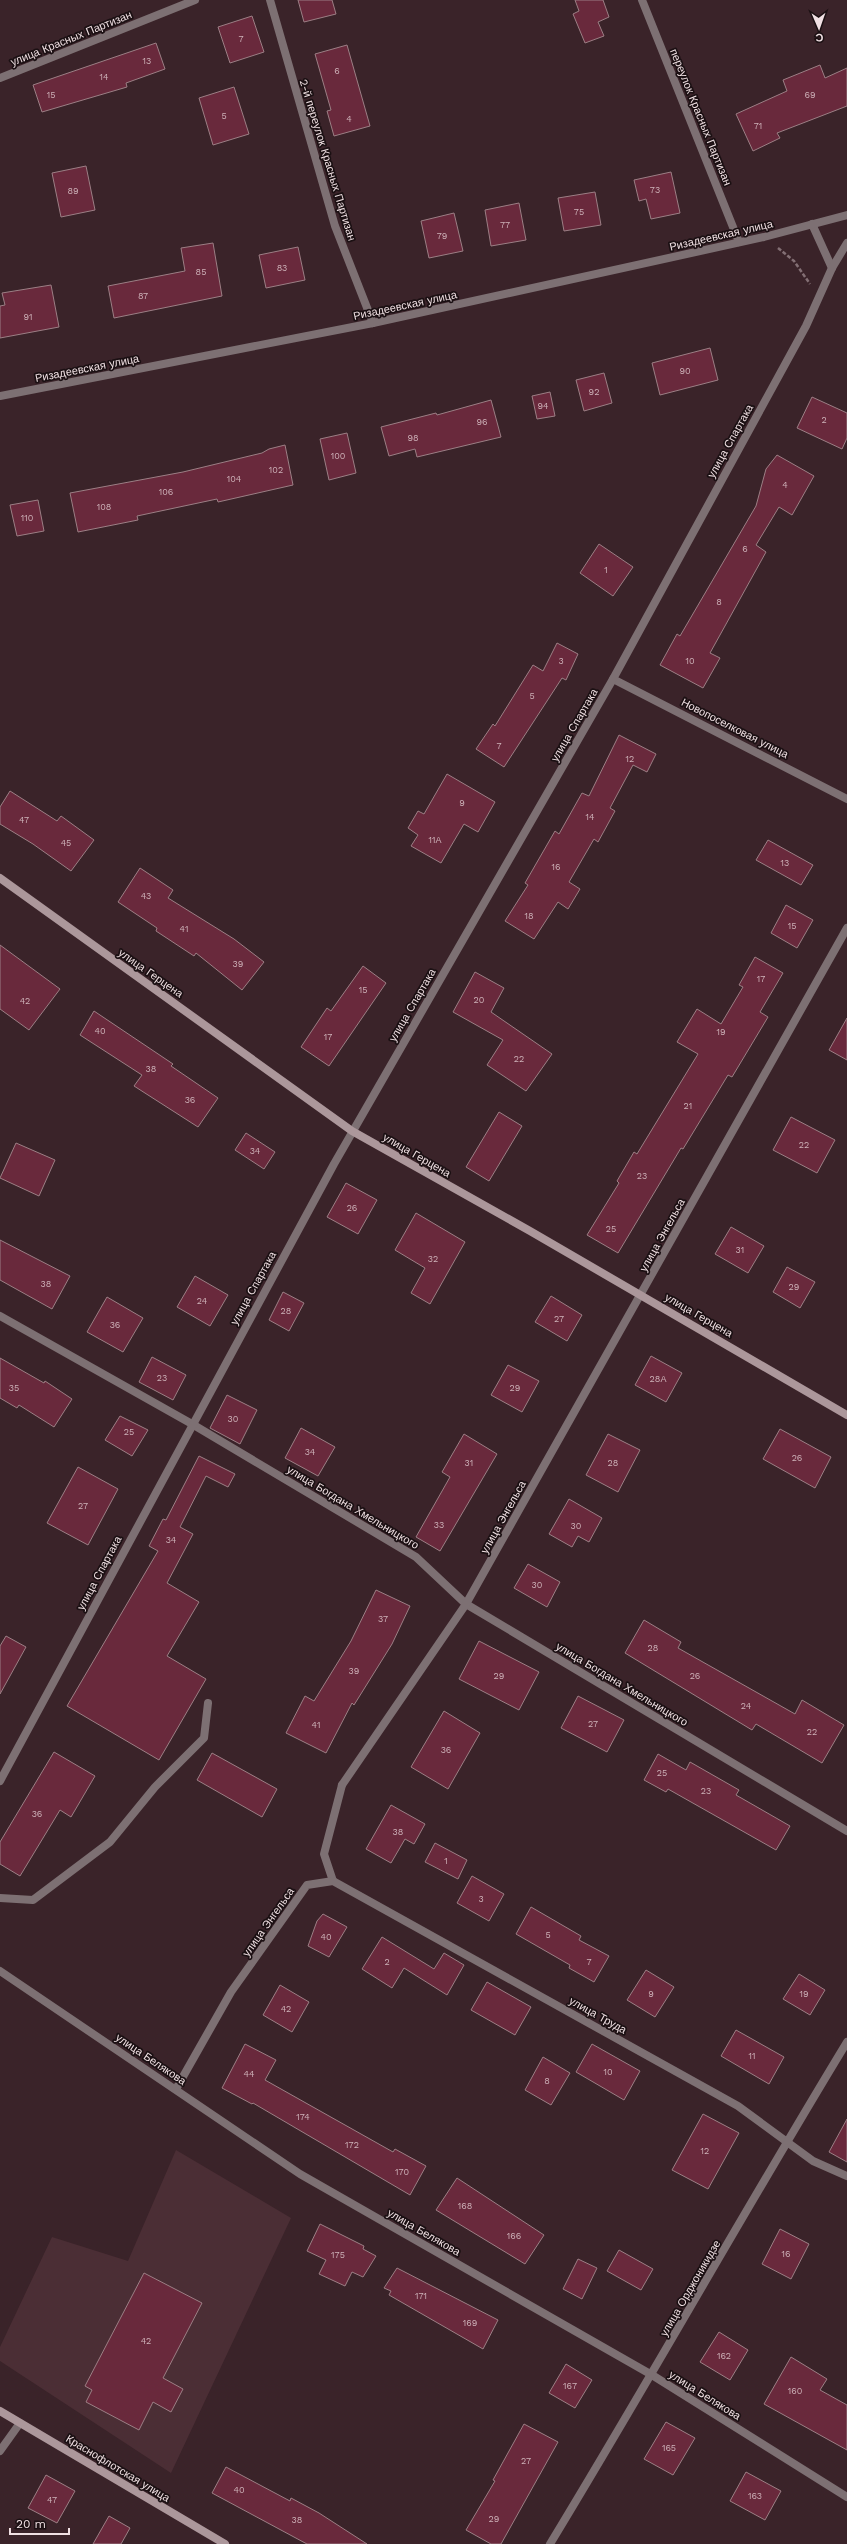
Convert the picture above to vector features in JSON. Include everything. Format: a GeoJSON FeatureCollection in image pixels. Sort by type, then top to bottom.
{"type":"FeatureCollection","features":[{"type":"Feature","properties":{"kind":"street","name":"улица Красных Партизан"},"geometry":{"type":"LineString","coordinates":[[0,78],[195,0]]}},
{"type":"Feature","properties":{"kind":"street","name":"2-й переулок Красных Партизан"},"geometry":{"type":"LineString","coordinates":[[270,0],[335,226],[373,324]]}},
{"type":"Feature","properties":{"kind":"street","name":"переулок Красных Партизан"},"geometry":{"type":"LineString","coordinates":[[642,0],[739,242]]}},
{"type":"Feature","properties":{"kind":"street","name":"Ризадеевская улица"},"geometry":{"type":"LineString","coordinates":[[0,396],[373,324],[739,242],[847,214]]}},
{"type":"Feature","properties":{"kind":"street"},"geometry":{"type":"LineString","coordinates":[[812,224],[832,268]]}},
{"type":"Feature","properties":{"kind":"street","name":"улица Спартака"},"geometry":{"type":"LineString","coordinates":[[0,1781],[352,1131],[613,679],[819,301],[832,268],[847,243]]}},
{"type":"Feature","properties":{"kind":"street","name":"Новопоселковая улица"},"geometry":{"type":"LineString","coordinates":[[613,679],[847,799]]}},
{"type":"Feature","properties":{"kind":"street","name":"улица Герцена"},"geometry":{"type":"LineString","coordinates":[[0,878],[352,1131],[641,1295],[847,1415]]}},
{"type":"Feature","properties":{"kind":"street","name":"улица Энгельса"},"geometry":{"type":"LineString","coordinates":[[176,2089],[231,1992],[307,1885],[333,1881],[324,1854],[342,1785],[466,1604],[847,928]]}},
{"type":"Feature","properties":{"kind":"street","name":"улица Богдана Хмельницкого"},"geometry":{"type":"LineString","coordinates":[[0,1316],[192,1424],[416,1557],[466,1604],[847,1831]]}},
{"type":"Feature","properties":{"kind":"street"},"geometry":{"type":"LineString","coordinates":[[0,1898],[32,1900],[110,1842],[155,1787],[204,1738],[208,1704]]}},
{"type":"Feature","properties":{"kind":"street","name":"улица Труда"},"geometry":{"type":"LineString","coordinates":[[333,1881],[738,2106],[813,2161],[847,2176]]}},
{"type":"Feature","properties":{"kind":"street","name":"улица Белякова"},"geometry":{"type":"LineString","coordinates":[[0,1971],[300,2174],[652,2375],[847,2497]]}},
{"type":"Feature","properties":{"kind":"street","name":"улица Орджоникидзе"},"geometry":{"type":"LineString","coordinates":[[550,2544],[652,2375],[786,2142],[847,2042]]}},
{"type":"Feature","properties":{"kind":"street","name":"Краснофлотская улица"},"geometry":{"type":"LineString","coordinates":[[0,2410],[225,2544]]}},
{"type":"Feature","properties":{"kind":"street"},"geometry":{"type":"LineString","coordinates":[[0,2451],[20,2423]]}},
{"type":"Feature","properties":{"kind":"path"},"geometry":{"type":"LineString","coordinates":[[764,236],[794,261],[819,301]]}},
{"type":"Feature","properties":{"kind":"shaded area"},"geometry":{"type":"Polygon","coordinates":[[[176,2150],[291,2218],[171,2473],[0,2361],[0,2347],[52,2237],[128,2261],[176,2150]]]}},
{"type":"Feature","properties":{"kind":"building"},"geometry":{"type":"Polygon","coordinates":[[[298,0],[332,0],[336,14],[304,22],[298,0]]]}},
{"type":"Feature","properties":{"kind":"building"},"geometry":{"type":"Polygon","coordinates":[[[575,0],[603,0],[609,17],[598,22],[604,36],[585,43],[573,14],[579,11],[575,0]]]}},
{"type":"Feature","properties":{"kind":"building"},"geometry":{"type":"Polygon","coordinates":[[[252,16],[264,52],[230,63],[218,27],[252,16]]]}},
{"type":"Feature","properties":{"kind":"building"},"geometry":{"type":"Polygon","coordinates":[[[156,43],[165,69],[126,83],[127,87],[42,112],[33,85],[156,43]]]}},
{"type":"Feature","properties":{"kind":"building"},"geometry":{"type":"Polygon","coordinates":[[[347,45],[370,126],[334,136],[327,111],[331,110],[315,54],[347,45]]]}},
{"type":"Feature","properties":{"kind":"building"},"geometry":{"type":"Polygon","coordinates":[[[820,65],[825,78],[847,68],[847,106],[777,133],[780,138],[753,151],[736,114],[787,91],[783,80],[820,65]]]}},
{"type":"Feature","properties":{"kind":"building"},"geometry":{"type":"Polygon","coordinates":[[[234,87],[249,134],[213,145],[199,98],[234,87]]]}},
{"type":"Feature","properties":{"kind":"building"},"geometry":{"type":"Polygon","coordinates":[[[86,166],[95,210],[61,217],[52,173],[86,166]]]}},
{"type":"Feature","properties":{"kind":"building"},"geometry":{"type":"Polygon","coordinates":[[[671,172],[680,213],[651,219],[646,199],[639,201],[634,180],[671,172]]]}},
{"type":"Feature","properties":{"kind":"building"},"geometry":{"type":"Polygon","coordinates":[[[595,192],[601,225],[564,231],[558,198],[595,192]]]}},
{"type":"Feature","properties":{"kind":"building"},"geometry":{"type":"Polygon","coordinates":[[[519,203],[526,240],[491,246],[485,210],[519,203]]]}},
{"type":"Feature","properties":{"kind":"building"},"geometry":{"type":"Polygon","coordinates":[[[454,213],[463,251],[429,258],[421,221],[454,213]]]}},
{"type":"Feature","properties":{"kind":"building"},"geometry":{"type":"Polygon","coordinates":[[[213,243],[222,296],[114,318],[108,286],[185,271],[181,248],[213,243]]]}},
{"type":"Feature","properties":{"kind":"building"},"geometry":{"type":"Polygon","coordinates":[[[298,247],[305,280],[266,288],[259,255],[298,247]]]}},
{"type":"Feature","properties":{"kind":"building"},"geometry":{"type":"Polygon","coordinates":[[[51,285],[59,327],[0,338],[0,306],[5,305],[2,293],[51,285]]]}},
{"type":"Feature","properties":{"kind":"building"},"geometry":{"type":"Polygon","coordinates":[[[710,348],[718,380],[660,395],[652,363],[710,348]]]}},
{"type":"Feature","properties":{"kind":"building"},"geometry":{"type":"Polygon","coordinates":[[[604,373],[612,403],[584,411],[576,380],[604,373]]]}},
{"type":"Feature","properties":{"kind":"building"},"geometry":{"type":"Polygon","coordinates":[[[550,392],[555,416],[537,419],[532,396],[550,392]]]}},
{"type":"Feature","properties":{"kind":"building"},"geometry":{"type":"Polygon","coordinates":[[[812,397],[847,413],[847,438],[842,449],[797,428],[812,397]]]}},
{"type":"Feature","properties":{"kind":"building"},"geometry":{"type":"Polygon","coordinates":[[[491,400],[501,437],[417,457],[415,449],[389,456],[381,427],[436,413],[437,415],[491,400]]]}},
{"type":"Feature","properties":{"kind":"building"},"geometry":{"type":"Polygon","coordinates":[[[347,433],[356,473],[329,480],[320,439],[347,433]]]}},
{"type":"Feature","properties":{"kind":"building"},"geometry":{"type":"Polygon","coordinates":[[[285,445],[293,485],[218,502],[217,499],[137,516],[138,520],[78,532],[70,493],[183,472],[262,453],[269,449],[285,445]]]}},
{"type":"Feature","properties":{"kind":"building"},"geometry":{"type":"Polygon","coordinates":[[[777,455],[814,476],[792,515],[779,507],[756,545],[766,552],[710,653],[720,658],[703,688],[660,665],[677,634],[680,636],[756,506],[766,469],[777,455]]]}},
{"type":"Feature","properties":{"kind":"building"},"geometry":{"type":"Polygon","coordinates":[[[38,500],[44,531],[17,536],[10,505],[38,500]]]}},
{"type":"Feature","properties":{"kind":"building"},"geometry":{"type":"Polygon","coordinates":[[[599,544],[633,567],[613,596],[580,573],[599,544]]]}},
{"type":"Feature","properties":{"kind":"building"},"geometry":{"type":"Polygon","coordinates":[[[557,643],[578,654],[566,680],[562,678],[504,767],[476,749],[493,724],[495,726],[533,665],[543,671],[557,643]]]}},
{"type":"Feature","properties":{"kind":"building"},"geometry":{"type":"Polygon","coordinates":[[[619,735],[656,754],[647,772],[633,765],[610,808],[615,811],[598,842],[594,839],[569,882],[580,889],[568,909],[558,902],[534,939],[505,921],[528,885],[525,883],[555,831],[559,834],[582,793],[589,796],[619,735]]]}},
{"type":"Feature","properties":{"kind":"building"},"geometry":{"type":"Polygon","coordinates":[[[447,774],[495,802],[478,832],[464,824],[441,863],[411,846],[418,835],[408,828],[418,811],[424,814],[447,774]]]}},
{"type":"Feature","properties":{"kind":"building"},"geometry":{"type":"Polygon","coordinates":[[[10,791],[57,821],[61,816],[94,840],[71,871],[33,844],[0,824],[0,807],[10,791]]]}},
{"type":"Feature","properties":{"kind":"building"},"geometry":{"type":"Polygon","coordinates":[[[768,840],[813,865],[801,885],[756,860],[768,840]]]}},
{"type":"Feature","properties":{"kind":"building"},"geometry":{"type":"Polygon","coordinates":[[[140,868],[173,890],[168,898],[234,939],[264,962],[242,990],[196,953],[194,956],[156,931],[157,928],[118,902],[140,868]]]}},
{"type":"Feature","properties":{"kind":"building"},"geometry":{"type":"Polygon","coordinates":[[[786,905],[813,920],[797,948],[771,933],[786,905]]]}},
{"type":"Feature","properties":{"kind":"building"},"geometry":{"type":"Polygon","coordinates":[[[0,945],[60,989],[29,1030],[0,1009],[0,945]]]}},
{"type":"Feature","properties":{"kind":"building"},"geometry":{"type":"Polygon","coordinates":[[[755,957],[783,973],[760,1012],[768,1017],[732,1077],[728,1075],[683,1149],[681,1148],[618,1253],[587,1235],[619,1183],[617,1181],[634,1152],[637,1154],[698,1054],[677,1042],[697,1009],[721,1024],[743,987],[739,985],[755,957]]]}},
{"type":"Feature","properties":{"kind":"building"},"geometry":{"type":"Polygon","coordinates":[[[363,966],[386,983],[329,1066],[301,1047],[327,1008],[331,1011],[363,966]]]}},
{"type":"Feature","properties":{"kind":"building"},"geometry":{"type":"Polygon","coordinates":[[[475,972],[504,988],[491,1012],[552,1054],[526,1091],[487,1065],[503,1040],[453,1012],[475,972]]]}},
{"type":"Feature","properties":{"kind":"building"},"geometry":{"type":"Polygon","coordinates":[[[94,1011],[173,1064],[171,1066],[218,1098],[198,1127],[134,1086],[142,1075],[80,1035],[94,1011]]]}},
{"type":"Feature","properties":{"kind":"building"},"geometry":{"type":"Polygon","coordinates":[[[847,1018],[847,1060],[829,1050],[847,1018]]]}},
{"type":"Feature","properties":{"kind":"building"},"geometry":{"type":"Polygon","coordinates":[[[499,1112],[522,1126],[489,1181],[466,1167],[499,1112]]]}},
{"type":"Feature","properties":{"kind":"building"},"geometry":{"type":"Polygon","coordinates":[[[791,1117],[835,1140],[817,1173],[773,1150],[791,1117]]]}},
{"type":"Feature","properties":{"kind":"building"},"geometry":{"type":"Polygon","coordinates":[[[246,1133],[275,1152],[264,1169],[235,1150],[246,1133]]]}},
{"type":"Feature","properties":{"kind":"building"},"geometry":{"type":"Polygon","coordinates":[[[16,1143],[55,1160],[39,1196],[0,1178],[16,1143]]]}},
{"type":"Feature","properties":{"kind":"building"},"geometry":{"type":"Polygon","coordinates":[[[346,1183],[377,1200],[358,1234],[327,1217],[346,1183]]]}},
{"type":"Feature","properties":{"kind":"building"},"geometry":{"type":"Polygon","coordinates":[[[416,1213],[465,1242],[430,1304],[411,1293],[425,1268],[395,1250],[416,1213]]]}},
{"type":"Feature","properties":{"kind":"building"},"geometry":{"type":"Polygon","coordinates":[[[731,1227],[764,1246],[748,1273],[715,1254],[731,1227]]]}},
{"type":"Feature","properties":{"kind":"building"},"geometry":{"type":"Polygon","coordinates":[[[0,1240],[70,1276],[52,1309],[0,1280],[0,1240]]]}},
{"type":"Feature","properties":{"kind":"building"},"geometry":{"type":"Polygon","coordinates":[[[787,1267],[815,1282],[800,1308],[773,1292],[787,1267]]]}},
{"type":"Feature","properties":{"kind":"building"},"geometry":{"type":"Polygon","coordinates":[[[195,1276],[228,1295],[210,1326],[177,1307],[195,1276]]]}},
{"type":"Feature","properties":{"kind":"building"},"geometry":{"type":"Polygon","coordinates":[[[283,1292],[304,1303],[289,1331],[269,1320],[283,1292]]]}},
{"type":"Feature","properties":{"kind":"building"},"geometry":{"type":"Polygon","coordinates":[[[551,1296],[582,1315],[567,1341],[535,1322],[551,1296]]]}},
{"type":"Feature","properties":{"kind":"building"},"geometry":{"type":"Polygon","coordinates":[[[107,1297],[143,1318],[123,1352],[87,1332],[107,1297]]]}},
{"type":"Feature","properties":{"kind":"building"},"geometry":{"type":"Polygon","coordinates":[[[651,1356],[682,1373],[666,1402],[635,1385],[651,1356]]]}},
{"type":"Feature","properties":{"kind":"building"},"geometry":{"type":"Polygon","coordinates":[[[152,1357],[186,1375],[173,1400],[139,1382],[152,1357]]]}},
{"type":"Feature","properties":{"kind":"building"},"geometry":{"type":"Polygon","coordinates":[[[0,1358],[44,1383],[45,1381],[72,1399],[54,1427],[19,1405],[17,1408],[0,1398],[0,1358]]]}},
{"type":"Feature","properties":{"kind":"building"},"geometry":{"type":"Polygon","coordinates":[[[508,1365],[539,1381],[522,1412],[491,1395],[508,1365]]]}},
{"type":"Feature","properties":{"kind":"building"},"geometry":{"type":"Polygon","coordinates":[[[227,1395],[257,1410],[240,1444],[210,1428],[227,1395]]]}},
{"type":"Feature","properties":{"kind":"building"},"geometry":{"type":"Polygon","coordinates":[[[120,1416],[148,1430],[132,1456],[105,1440],[120,1416]]]}},
{"type":"Feature","properties":{"kind":"building"},"geometry":{"type":"Polygon","coordinates":[[[301,1428],[335,1447],[318,1476],[285,1458],[301,1428]]]}},
{"type":"Feature","properties":{"kind":"building"},"geometry":{"type":"Polygon","coordinates":[[[780,1429],[831,1457],[815,1488],[763,1459],[780,1429]]]}},
{"type":"Feature","properties":{"kind":"building"},"geometry":{"type":"Polygon","coordinates":[[[464,1434],[497,1454],[440,1551],[416,1537],[450,1477],[442,1472],[464,1434]]]}},
{"type":"Feature","properties":{"kind":"building"},"geometry":{"type":"Polygon","coordinates":[[[608,1434],[640,1450],[618,1492],[586,1475],[608,1434]]]}},
{"type":"Feature","properties":{"kind":"building"},"geometry":{"type":"Polygon","coordinates":[[[199,1456],[235,1474],[228,1487],[206,1476],[180,1527],[193,1534],[167,1583],[199,1602],[167,1656],[206,1679],[159,1760],[67,1706],[158,1551],[149,1546],[163,1519],[166,1520],[199,1456]]]}},
{"type":"Feature","properties":{"kind":"building"},"geometry":{"type":"Polygon","coordinates":[[[78,1467],[118,1489],[88,1545],[47,1523],[78,1467]]]}},
{"type":"Feature","properties":{"kind":"building"},"geometry":{"type":"Polygon","coordinates":[[[569,1499],[602,1518],[589,1542],[578,1536],[572,1547],[549,1534],[569,1499]]]}},
{"type":"Feature","properties":{"kind":"building"},"geometry":{"type":"Polygon","coordinates":[[[528,1564],[560,1582],[547,1607],[514,1588],[528,1564]]]}},
{"type":"Feature","properties":{"kind":"building"},"geometry":{"type":"Polygon","coordinates":[[[376,1590],[410,1606],[392,1644],[354,1705],[352,1703],[326,1753],[286,1733],[305,1696],[314,1701],[351,1641],[376,1590]]]}},
{"type":"Feature","properties":{"kind":"building"},"geometry":{"type":"Polygon","coordinates":[[[644,1620],[681,1642],[678,1648],[795,1714],[802,1700],[844,1725],[822,1763],[756,1724],[752,1730],[625,1653],[644,1620]]]}},
{"type":"Feature","properties":{"kind":"building"},"geometry":{"type":"Polygon","coordinates":[[[6,1636],[26,1647],[0,1694],[0,1646],[6,1636]]]}},
{"type":"Feature","properties":{"kind":"building"},"geometry":{"type":"Polygon","coordinates":[[[479,1641],[539,1672],[519,1710],[459,1679],[479,1641]]]}},
{"type":"Feature","properties":{"kind":"building"},"geometry":{"type":"Polygon","coordinates":[[[578,1696],[624,1720],[607,1752],[561,1728],[578,1696]]]}},
{"type":"Feature","properties":{"kind":"building"},"geometry":{"type":"Polygon","coordinates":[[[444,1711],[480,1733],[448,1789],[411,1767],[444,1711]]]}},
{"type":"Feature","properties":{"kind":"building"},"geometry":{"type":"Polygon","coordinates":[[[54,1752],[95,1776],[71,1817],[60,1810],[20,1876],[0,1864],[0,1842],[54,1752]]]}},
{"type":"Feature","properties":{"kind":"building"},"geometry":{"type":"Polygon","coordinates":[[[212,1753],[277,1789],[262,1817],[197,1780],[212,1753]]]}},
{"type":"Feature","properties":{"kind":"building"},"geometry":{"type":"Polygon","coordinates":[[[658,1754],[686,1770],[690,1762],[739,1790],[736,1795],[790,1826],[776,1850],[668,1789],[666,1792],[644,1780],[658,1754]]]}},
{"type":"Feature","properties":{"kind":"building"},"geometry":{"type":"Polygon","coordinates":[[[391,1805],[425,1824],[414,1844],[405,1839],[391,1863],[366,1849],[391,1805]]]}},
{"type":"Feature","properties":{"kind":"building"},"geometry":{"type":"Polygon","coordinates":[[[435,1843],[467,1860],[458,1879],[425,1862],[435,1843]]]}},
{"type":"Feature","properties":{"kind":"building"},"geometry":{"type":"Polygon","coordinates":[[[472,1876],[504,1894],[489,1921],[457,1903],[472,1876]]]}},
{"type":"Feature","properties":{"kind":"building"},"geometry":{"type":"Polygon","coordinates":[[[531,1907],[581,1936],[579,1940],[609,1956],[594,1982],[569,1968],[570,1965],[516,1934],[531,1907]]]}},
{"type":"Feature","properties":{"kind":"building"},"geometry":{"type":"Polygon","coordinates":[[[323,1914],[347,1927],[329,1957],[308,1946],[317,1921],[323,1914]]]}},
{"type":"Feature","properties":{"kind":"building"},"geometry":{"type":"Polygon","coordinates":[[[382,1937],[434,1969],[444,1953],[464,1965],[447,1995],[404,1968],[392,1988],[362,1969],[382,1937]]]}},
{"type":"Feature","properties":{"kind":"building"},"geometry":{"type":"Polygon","coordinates":[[[646,1970],[674,1987],[655,2017],[627,2000],[646,1970]]]}},
{"type":"Feature","properties":{"kind":"building"},"geometry":{"type":"Polygon","coordinates":[[[799,1974],[825,1990],[810,2015],[783,1999],[799,1974]]]}},
{"type":"Feature","properties":{"kind":"building"},"geometry":{"type":"Polygon","coordinates":[[[487,1982],[531,2007],[515,2035],[471,2010],[487,1982]]]}},
{"type":"Feature","properties":{"kind":"building"},"geometry":{"type":"Polygon","coordinates":[[[280,1985],[309,2002],[292,2032],[263,2015],[280,1985]]]}},
{"type":"Feature","properties":{"kind":"building"},"geometry":{"type":"Polygon","coordinates":[[[736,2030],[784,2057],[769,2084],[721,2056],[736,2030]]]}},
{"type":"Feature","properties":{"kind":"building"},"geometry":{"type":"Polygon","coordinates":[[[245,2044],[276,2060],[265,2080],[393,2152],[395,2149],[426,2166],[410,2195],[253,2103],[252,2104],[222,2088],[245,2044]]]}},
{"type":"Feature","properties":{"kind":"building"},"geometry":{"type":"Polygon","coordinates":[[[592,2044],[640,2071],[624,2100],[576,2072],[592,2044]]]}},
{"type":"Feature","properties":{"kind":"building"},"geometry":{"type":"Polygon","coordinates":[[[543,2057],[570,2073],[551,2105],[525,2090],[543,2057]]]}},
{"type":"Feature","properties":{"kind":"building"},"geometry":{"type":"Polygon","coordinates":[[[703,2114],[739,2133],[708,2189],[672,2170],[703,2114]]]}},
{"type":"Feature","properties":{"kind":"building"},"geometry":{"type":"Polygon","coordinates":[[[847,2119],[847,2162],[829,2152],[847,2119]]]}},
{"type":"Feature","properties":{"kind":"building"},"geometry":{"type":"Polygon","coordinates":[[[457,2178],[544,2235],[525,2264],[436,2210],[457,2178]]]}},
{"type":"Feature","properties":{"kind":"building"},"geometry":{"type":"Polygon","coordinates":[[[320,2224],[364,2246],[363,2249],[376,2256],[363,2277],[352,2272],[345,2286],[319,2274],[326,2260],[307,2251],[320,2224]]]}},
{"type":"Feature","properties":{"kind":"building"},"geometry":{"type":"Polygon","coordinates":[[[780,2229],[809,2244],[791,2279],[762,2264],[780,2229]]]}},
{"type":"Feature","properties":{"kind":"building"},"geometry":{"type":"Polygon","coordinates":[[[619,2250],[653,2269],[641,2290],[607,2271],[619,2250]]]}},
{"type":"Feature","properties":{"kind":"building"},"geometry":{"type":"Polygon","coordinates":[[[578,2259],[597,2268],[582,2299],[563,2289],[578,2259]]]}},
{"type":"Feature","properties":{"kind":"building"},"geometry":{"type":"Polygon","coordinates":[[[397,2268],[498,2320],[483,2349],[389,2295],[391,2291],[384,2288],[397,2268]]]}},
{"type":"Feature","properties":{"kind":"building"},"geometry":{"type":"Polygon","coordinates":[[[144,2273],[202,2303],[163,2378],[183,2389],[171,2412],[153,2402],[139,2430],[86,2402],[92,2390],[85,2386],[144,2273]]]}},
{"type":"Feature","properties":{"kind":"building"},"geometry":{"type":"Polygon","coordinates":[[[719,2332],[748,2350],[730,2380],[700,2362],[719,2332]]]}},
{"type":"Feature","properties":{"kind":"building"},"geometry":{"type":"Polygon","coordinates":[[[791,2357],[827,2379],[820,2390],[847,2405],[847,2450],[764,2404],[791,2357]]]}},
{"type":"Feature","properties":{"kind":"building"},"geometry":{"type":"Polygon","coordinates":[[[566,2364],[592,2380],[575,2408],[549,2393],[566,2364]]]}},
{"type":"Feature","properties":{"kind":"building"},"geometry":{"type":"Polygon","coordinates":[[[666,2422],[695,2438],[673,2475],[644,2459],[666,2422]]]}},
{"type":"Feature","properties":{"kind":"building"},"geometry":{"type":"Polygon","coordinates":[[[524,2424],[558,2442],[501,2544],[491,2544],[466,2530],[495,2481],[493,2480],[524,2424]]]}},
{"type":"Feature","properties":{"kind":"building"},"geometry":{"type":"Polygon","coordinates":[[[226,2467],[290,2501],[291,2498],[319,2513],[367,2544],[307,2544],[212,2493],[226,2467]]]}},
{"type":"Feature","properties":{"kind":"building"},"geometry":{"type":"Polygon","coordinates":[[[746,2472],[781,2491],[765,2520],[730,2501],[746,2472]]]}},
{"type":"Feature","properties":{"kind":"building"},"geometry":{"type":"Polygon","coordinates":[[[46,2475],[75,2491],[57,2523],[28,2508],[46,2475]]]}},
{"type":"Feature","properties":{"kind":"building"},"geometry":{"type":"Polygon","coordinates":[[[109,2516],[130,2528],[121,2544],[93,2544],[109,2516]]]}}]}
